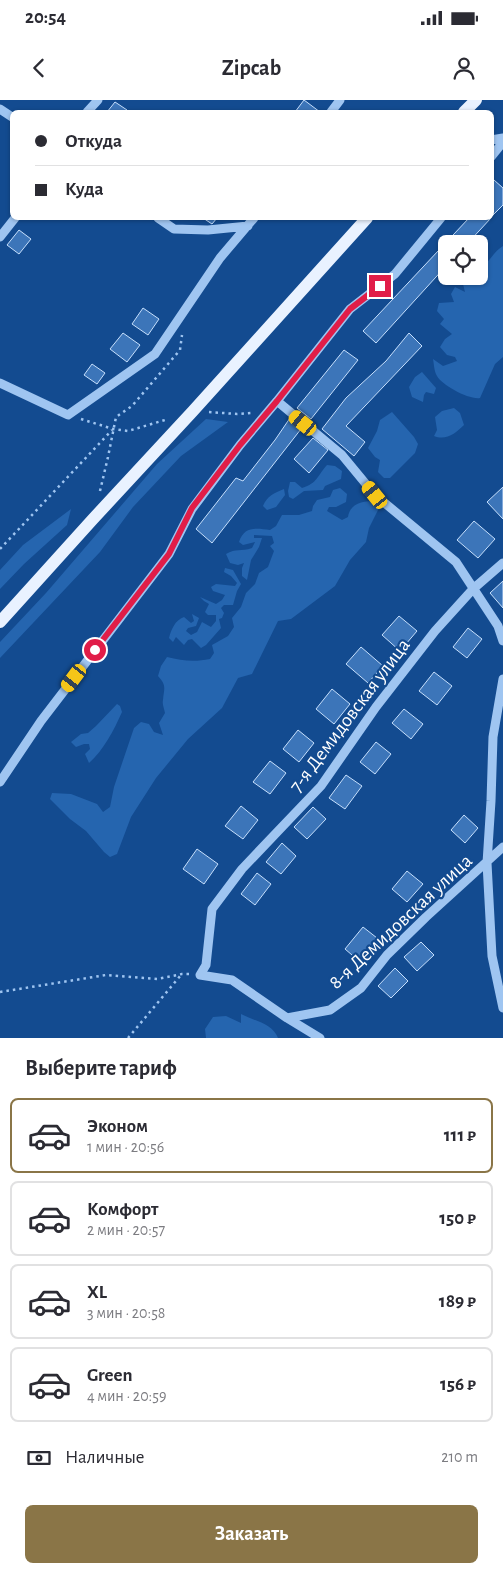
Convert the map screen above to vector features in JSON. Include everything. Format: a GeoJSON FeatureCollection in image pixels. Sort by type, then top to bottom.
{"type":"FeatureCollection","features":[{"type":"Feature","properties":{"kind":"main road"},"geometry":{"type":"LineString","coordinates":[[466,110],[476,100]]}},
{"type":"Feature","properties":{"kind":"main road"},"geometry":{"type":"LineString","coordinates":[[0,622],[365,220]]}},
{"type":"Feature","properties":{"kind":"street"},"geometry":{"type":"LineString","coordinates":[[89,110],[98,100]]}},
{"type":"Feature","properties":{"kind":"street"},"geometry":{"type":"LineString","coordinates":[[494,153],[503,142]]}},
{"type":"Feature","properties":{"kind":"street"},"geometry":{"type":"LineString","coordinates":[[0,237],[13,220]]}},
{"type":"Feature","properties":{"kind":"street"},"geometry":{"type":"LineString","coordinates":[[161,220],[174,229],[208,230],[248,226]]}},
{"type":"Feature","properties":{"kind":"street"},"geometry":{"type":"LineString","coordinates":[[0,383],[68,415],[155,354],[220,258],[252,220]]}},
{"type":"Feature","properties":{"kind":"street"},"geometry":{"type":"LineString","coordinates":[[0,782],[41,721],[169,554],[192,508],[240,445],[350,309],[395,274],[439,220]]}},
{"type":"Feature","properties":{"kind":"street"},"geometry":{"type":"LineString","coordinates":[[277,401],[342,455],[375,495],[456,562],[498,626],[503,641]]}},
{"type":"Feature","properties":{"kind":"street","name":"7-я Демидовская улица"},"geometry":{"type":"LineString","coordinates":[[200,974],[206,965],[212,909],[242,869],[321,786],[382,699],[435,631],[474,589],[503,563]]}},
{"type":"Feature","properties":{"kind":"street"},"geometry":{"type":"LineString","coordinates":[[503,679],[493,737],[487,863],[492,956],[503,1008]]}},
{"type":"Feature","properties":{"kind":"street","name":"8-я Демидовская улица"},"geometry":{"type":"LineString","coordinates":[[286,1018],[330,1010],[361,988],[387,955],[503,847]]}},
{"type":"Feature","properties":{"kind":"street"},"geometry":{"type":"LineString","coordinates":[[200,974],[232,980],[286,1018],[320,1038]]}},
{"type":"Feature","properties":{"kind":"path"},"geometry":{"type":"LineString","coordinates":[[99,492],[116,417],[132,406],[180,350],[182,334]]}},
{"type":"Feature","properties":{"kind":"path"},"geometry":{"type":"LineString","coordinates":[[0,550],[114,429]]}},
{"type":"Feature","properties":{"kind":"path"},"geometry":{"type":"LineString","coordinates":[[0,992],[106,975],[157,979],[182,974],[200,974]]}},
{"type":"Feature","properties":{"kind":"path"},"geometry":{"type":"LineString","coordinates":[[128,1038],[182,974]]}},
{"type":"Feature","properties":{"kind":"shaded area"},"geometry":{"type":"Polygon","coordinates":[[[503,246],[503,357],[495,364],[480,398],[475,398],[469,397],[450,387],[440,380],[436,374],[433,359],[443,366],[457,361],[455,357],[447,355],[440,347],[445,339],[452,334],[440,324],[444,319],[437,311],[439,303],[454,302],[451,294],[455,287],[465,292],[463,285],[488,285],[488,261],[496,251],[503,246]]]}},
{"type":"Feature","properties":{"kind":"shaded area"},"geometry":{"type":"Polygon","coordinates":[[[422,372],[436,388],[434,394],[426,392],[423,402],[412,397],[409,387],[415,377],[422,372]]]}},
{"type":"Feature","properties":{"kind":"shaded area"},"geometry":{"type":"Polygon","coordinates":[[[454,408],[460,413],[464,425],[447,437],[434,436],[437,430],[435,417],[442,411],[454,408]]]}},
{"type":"Feature","properties":{"kind":"shaded area"},"geometry":{"type":"Polygon","coordinates":[[[392,412],[418,444],[415,453],[390,478],[384,478],[378,472],[380,460],[368,448],[377,431],[380,420],[392,412]]]}},
{"type":"Feature","properties":{"kind":"shaded area"},"geometry":{"type":"Polygon","coordinates":[[[206,419],[228,422],[181,456],[133,507],[100,552],[0,658],[0,642],[46,593],[157,464],[206,419]]]}},
{"type":"Feature","properties":{"kind":"shaded area"},"geometry":{"type":"Polygon","coordinates":[[[327,465],[335,466],[342,471],[341,479],[325,486],[323,490],[304,491],[293,499],[289,497],[290,482],[295,482],[302,488],[307,486],[314,481],[327,465]]]}},
{"type":"Feature","properties":{"kind":"shaded area"},"geometry":{"type":"Polygon","coordinates":[[[340,488],[347,494],[346,502],[336,507],[329,507],[327,511],[342,520],[348,517],[351,509],[358,504],[376,501],[380,506],[369,528],[366,542],[350,560],[335,586],[291,619],[278,621],[252,674],[238,678],[222,708],[188,739],[156,778],[131,817],[117,854],[110,857],[86,831],[70,819],[50,799],[52,793],[71,794],[97,804],[103,812],[110,807],[114,787],[134,728],[141,722],[149,724],[154,732],[163,735],[159,723],[165,713],[163,703],[164,685],[158,676],[161,666],[167,657],[188,661],[210,659],[214,653],[212,645],[228,636],[234,627],[232,618],[241,607],[246,593],[255,584],[259,573],[268,567],[274,551],[270,546],[274,543],[272,536],[254,535],[254,538],[262,538],[251,560],[247,580],[242,576],[244,563],[238,565],[230,563],[226,554],[252,548],[255,542],[243,545],[239,542],[247,531],[251,529],[270,530],[276,526],[282,515],[299,515],[312,511],[317,500],[330,497],[333,490],[340,488]]]}},
{"type":"Feature","properties":{"kind":"shaded area"},"geometry":{"type":"Polygon","coordinates":[[[284,489],[285,495],[276,507],[267,510],[263,506],[269,497],[284,489]]]}},
{"type":"Feature","properties":{"kind":"shaded area"},"geometry":{"type":"Polygon","coordinates":[[[71,509],[67,525],[24,564],[0,589],[0,570],[23,545],[71,509]]]}},
{"type":"Feature","properties":{"kind":"shaded area"},"geometry":{"type":"Polygon","coordinates":[[[225,568],[233,570],[241,584],[233,605],[224,605],[221,608],[224,613],[222,618],[219,619],[221,628],[201,648],[192,639],[188,640],[184,645],[176,637],[173,642],[169,638],[170,635],[174,626],[181,618],[184,617],[191,623],[194,621],[192,614],[199,618],[196,626],[188,628],[186,631],[191,635],[197,632],[202,622],[211,627],[216,621],[216,615],[208,615],[205,612],[209,604],[200,597],[216,604],[225,595],[213,591],[211,587],[216,584],[235,586],[237,583],[224,572],[225,568]]]}},
{"type":"Feature","properties":{"kind":"shaded area"},"geometry":{"type":"Polygon","coordinates":[[[117,704],[122,712],[119,719],[112,733],[89,763],[85,754],[90,749],[89,744],[76,747],[71,742],[81,734],[88,733],[117,704]]]}},
{"type":"Feature","properties":{"kind":"shaded area"},"geometry":{"type":"Polygon","coordinates":[[[241,1014],[272,1029],[278,1038],[206,1038],[205,1029],[213,1017],[226,1016],[241,1023],[241,1014]]]}},
{"type":"Feature","properties":{"kind":"building"},"geometry":{"type":"Polygon","coordinates":[[[304,100],[317,110],[296,110],[304,100]]]}},
{"type":"Feature","properties":{"kind":"building"},"geometry":{"type":"Polygon","coordinates":[[[115,102],[127,110],[109,110],[115,102]]]}},
{"type":"Feature","properties":{"kind":"building"},"geometry":{"type":"Polygon","coordinates":[[[494,180],[503,188],[503,205],[494,214],[494,180]]]}},
{"type":"Feature","properties":{"kind":"building"},"geometry":{"type":"Polygon","coordinates":[[[206,220],[215,220],[212,224],[206,220]]]}},
{"type":"Feature","properties":{"kind":"building"},"geometry":{"type":"Polygon","coordinates":[[[467,220],[489,220],[475,235],[453,235],[467,220]]]}},
{"type":"Feature","properties":{"kind":"building"},"geometry":{"type":"Polygon","coordinates":[[[19,230],[31,239],[19,254],[7,245],[19,230]]]}},
{"type":"Feature","properties":{"kind":"building"},"geometry":{"type":"Polygon","coordinates":[[[438,251],[438,275],[376,343],[363,331],[438,251]]]}},
{"type":"Feature","properties":{"kind":"building"},"geometry":{"type":"Polygon","coordinates":[[[143,308],[159,319],[148,335],[132,324],[143,308]]]}},
{"type":"Feature","properties":{"kind":"building"},"geometry":{"type":"Polygon","coordinates":[[[123,333],[140,345],[127,362],[110,349],[123,333]]]}},
{"type":"Feature","properties":{"kind":"building"},"geometry":{"type":"Polygon","coordinates":[[[409,333],[422,346],[346,426],[365,442],[354,456],[322,429],[346,398],[386,361],[409,333]]]}},
{"type":"Feature","properties":{"kind":"building"},"geometry":{"type":"Polygon","coordinates":[[[344,350],[358,360],[311,419],[297,408],[344,350]]]}},
{"type":"Feature","properties":{"kind":"building"},"geometry":{"type":"Polygon","coordinates":[[[92,364],[105,373],[97,384],[84,375],[92,364]]]}},
{"type":"Feature","properties":{"kind":"building"},"geometry":{"type":"Polygon","coordinates":[[[290,418],[301,429],[212,543],[196,529],[236,478],[243,481],[290,418]]]}},
{"type":"Feature","properties":{"kind":"building"},"geometry":{"type":"Polygon","coordinates":[[[313,438],[328,450],[309,473],[294,459],[313,438]]]}},
{"type":"Feature","properties":{"kind":"building"},"geometry":{"type":"Polygon","coordinates":[[[503,487],[503,519],[487,502],[503,487]]]}},
{"type":"Feature","properties":{"kind":"building"},"geometry":{"type":"Polygon","coordinates":[[[474,521],[495,539],[478,558],[457,540],[474,521]]]}},
{"type":"Feature","properties":{"kind":"building"},"geometry":{"type":"Polygon","coordinates":[[[503,581],[503,608],[490,593],[503,581]]]}},
{"type":"Feature","properties":{"kind":"building"},"geometry":{"type":"Polygon","coordinates":[[[399,616],[417,631],[400,651],[382,635],[399,616]]]}},
{"type":"Feature","properties":{"kind":"building"},"geometry":{"type":"Polygon","coordinates":[[[468,628],[482,639],[467,658],[453,647],[468,628]]]}},
{"type":"Feature","properties":{"kind":"building"},"geometry":{"type":"Polygon","coordinates":[[[361,647],[383,666],[368,683],[346,664],[361,647]]]}},
{"type":"Feature","properties":{"kind":"building"},"geometry":{"type":"Polygon","coordinates":[[[434,672],[452,686],[437,705],[419,691],[434,672]]]}},
{"type":"Feature","properties":{"kind":"building"},"geometry":{"type":"Polygon","coordinates":[[[332,689],[350,704],[334,724],[316,709],[332,689]]]}},
{"type":"Feature","properties":{"kind":"building"},"geometry":{"type":"Polygon","coordinates":[[[404,709],[423,724],[411,739],[392,723],[404,709]]]}},
{"type":"Feature","properties":{"kind":"building"},"geometry":{"type":"Polygon","coordinates":[[[298,730],[314,743],[299,762],[283,749],[298,730]]]}},
{"type":"Feature","properties":{"kind":"building"},"geometry":{"type":"Polygon","coordinates":[[[376,742],[391,754],[375,774],[360,762],[376,742]]]}},
{"type":"Feature","properties":{"kind":"building"},"geometry":{"type":"Polygon","coordinates":[[[270,761],[286,773],[270,794],[253,782],[270,761]]]}},
{"type":"Feature","properties":{"kind":"building"},"geometry":{"type":"Polygon","coordinates":[[[346,775],[362,786],[345,809],[329,798],[346,775]]]}},
{"type":"Feature","properties":{"kind":"building"},"geometry":{"type":"Polygon","coordinates":[[[241,806],[258,820],[243,839],[225,826],[241,806]]]}},
{"type":"Feature","properties":{"kind":"building"},"geometry":{"type":"Polygon","coordinates":[[[313,807],[326,819],[307,839],[294,827],[313,807]]]}},
{"type":"Feature","properties":{"kind":"building"},"geometry":{"type":"Polygon","coordinates":[[[464,815],[478,828],[465,843],[451,830],[464,815]]]}},
{"type":"Feature","properties":{"kind":"building"},"geometry":{"type":"Polygon","coordinates":[[[282,843],[296,856],[281,874],[266,862],[282,843]]]}},
{"type":"Feature","properties":{"kind":"building"},"geometry":{"type":"Polygon","coordinates":[[[197,849],[218,864],[204,884],[183,869],[197,849]]]}},
{"type":"Feature","properties":{"kind":"building"},"geometry":{"type":"Polygon","coordinates":[[[407,871],[423,884],[407,902],[392,889],[407,871]]]}},
{"type":"Feature","properties":{"kind":"building"},"geometry":{"type":"Polygon","coordinates":[[[257,873],[271,884],[255,905],[241,894],[257,873]]]}},
{"type":"Feature","properties":{"kind":"building"},"geometry":{"type":"Polygon","coordinates":[[[363,927],[377,938],[359,961],[345,949],[363,927]]]}},
{"type":"Feature","properties":{"kind":"building"},"geometry":{"type":"Polygon","coordinates":[[[421,942],[434,955],[417,971],[404,957],[421,942]]]}},
{"type":"Feature","properties":{"kind":"building"},"geometry":{"type":"Polygon","coordinates":[[[395,968],[408,981],[391,998],[378,986],[395,968]]]}},
{"type":"Feature","properties":{"kind":"route"},"geometry":{"type":"LineString","coordinates":[[95,650],[169,554],[192,508],[240,445],[350,309],[380,286]]}}]}
